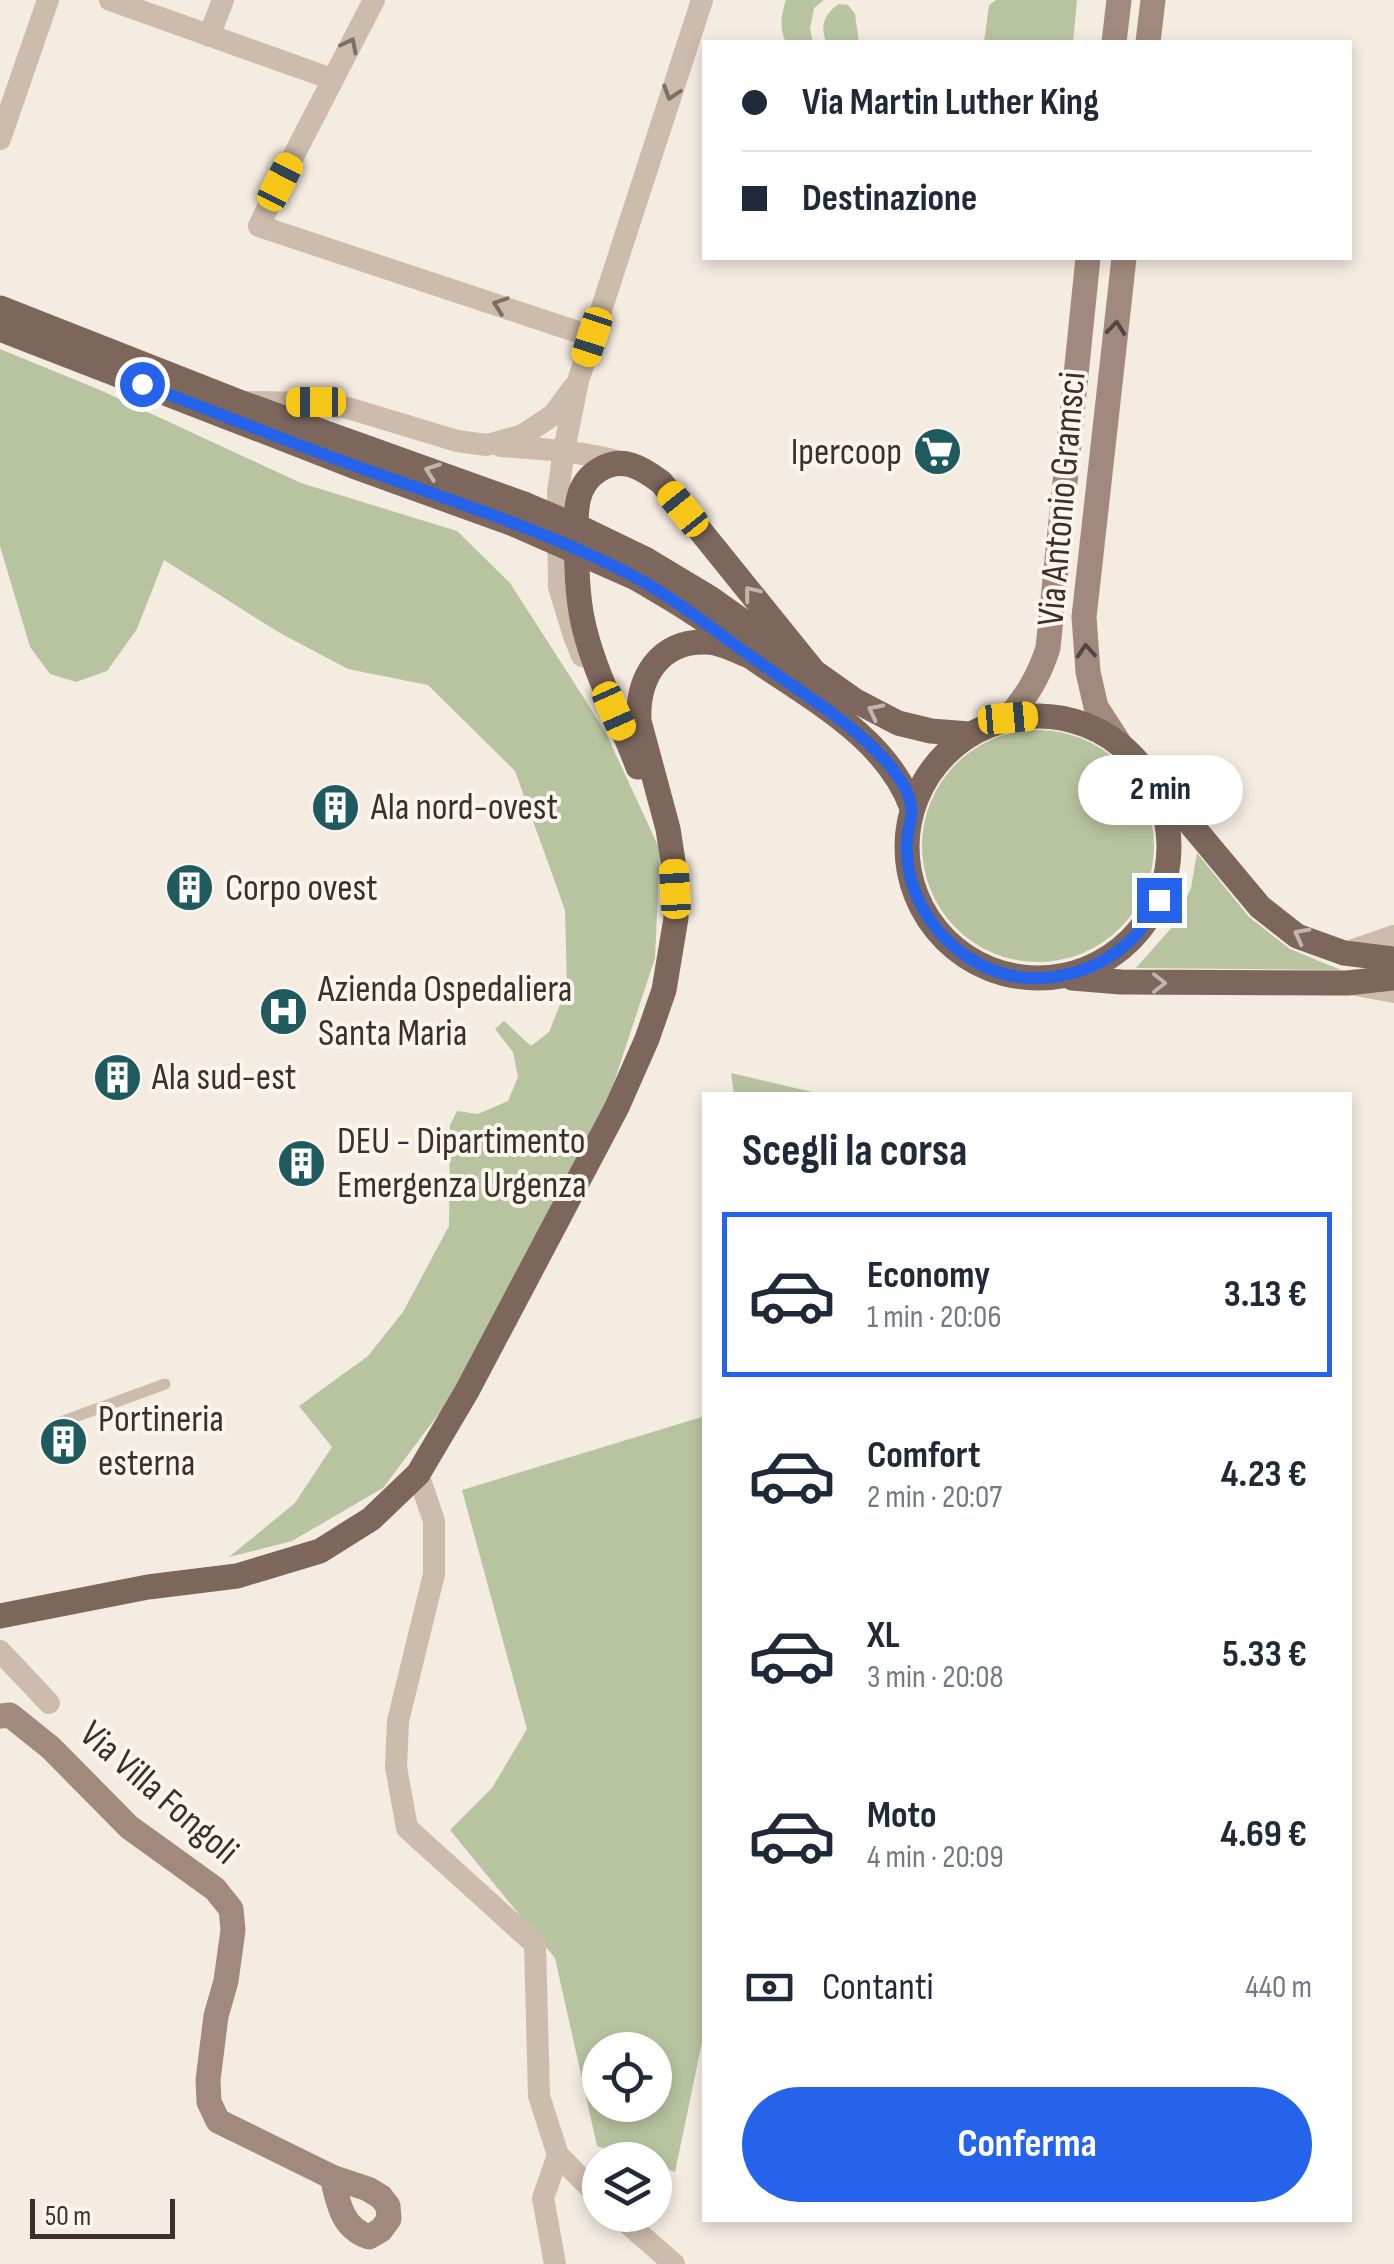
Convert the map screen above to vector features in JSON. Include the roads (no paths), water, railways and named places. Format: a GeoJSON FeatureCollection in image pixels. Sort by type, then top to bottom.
{"type":"FeatureCollection","features":[{"type":"Feature","properties":{"kind":"main road"},"geometry":{"type":"LineString","coordinates":[[0,308],[520,514],[710,598],[854,700],[898,722],[931,731],[968,734]]}},
{"type":"Feature","properties":{"kind":"main road"},"geometry":{"type":"LineString","coordinates":[[0,329],[356,466],[520,514]]}},
{"type":"Feature","properties":{"kind":"main road"},"geometry":{"type":"LineString","coordinates":[[676,918],[637,765],[585,632],[577,586],[576,502],[586,481],[601,468],[620,462],[642,468],[661,482],[812,669]]}},
{"type":"Feature","properties":{"kind":"main road"},"geometry":{"type":"LineString","coordinates":[[640,568],[752,657],[845,722],[890,768],[906,790],[912,808]]}},
{"type":"Feature","properties":{"kind":"main road"},"geometry":{"type":"LineString","coordinates":[[0,1616],[237,1576],[320,1550],[371,1519],[418,1474],[467,1392],[617,1107],[664,990],[676,918],[674,861],[639,721],[642,684],[653,664],[668,651],[688,643],[711,642],[752,657]]}},
{"type":"Feature","properties":{"kind":"main road"},"geometry":{"type":"LineString","coordinates":[[1394,959],[1344,953],[1298,936],[1260,907],[1136,757],[1118,741],[1084,722],[1046,714],[1008,718],[968,734],[944,754],[925,779],[912,808],[907,843],[910,878],[924,912],[946,941],[976,963],[1011,976],[1121,982],[1348,984],[1394,978]]}},
{"type":"Feature","properties":{"kind":"main road"},"geometry":{"type":"LineString","coordinates":[[1062,977],[1114,954],[1136,936],[1159,900],[1170,858],[1166,816],[1150,776]]}},
{"type":"Feature","properties":{"kind":"street"},"geometry":{"type":"LineString","coordinates":[[0,139],[48,0]]}},
{"type":"Feature","properties":{"kind":"street"},"geometry":{"type":"LineString","coordinates":[[110,0],[332,79]]}},
{"type":"Feature","properties":{"kind":"street"},"geometry":{"type":"LineString","coordinates":[[209,36],[223,0]]}},
{"type":"Feature","properties":{"kind":"street"},"geometry":{"type":"LineString","coordinates":[[374,0],[259,226],[592,337]]}},
{"type":"Feature","properties":{"kind":"street"},"geometry":{"type":"LineString","coordinates":[[614,711],[589,671],[560,587],[558,492],[578,381],[702,0]]}},
{"type":"Feature","properties":{"kind":"street"},"geometry":{"type":"LineString","coordinates":[[1114,40],[1119,0]]}},
{"type":"Feature","properties":{"kind":"street"},"geometry":{"type":"LineString","coordinates":[[1148,40],[1153,0]]}},
{"type":"Feature","properties":{"kind":"street","name":"Via Antonio Gramsci"},"geometry":{"type":"LineString","coordinates":[[1008,718],[1026,698],[1048,648],[1088,260]]}},
{"type":"Feature","properties":{"kind":"street","name":"Via Antonio Gramsci"},"geometry":{"type":"LineString","coordinates":[[1118,741],[1096,707],[1088,672],[1084,617],[1124,260]]}},
{"type":"Feature","properties":{"kind":"street"},"geometry":{"type":"LineString","coordinates":[[487,444],[523,435],[553,415],[578,381]]}},
{"type":"Feature","properties":{"kind":"street"},"geometry":{"type":"LineString","coordinates":[[239,402],[316,402],[456,441],[564,450],[620,462]]}},
{"type":"Feature","properties":{"kind":"street"},"geometry":{"type":"LineString","coordinates":[[1344,953],[1394,936]]}},
{"type":"Feature","properties":{"kind":"street"},"geometry":{"type":"LineString","coordinates":[[1348,984],[1394,992]]}},
{"type":"Feature","properties":{"kind":"street"},"geometry":{"type":"LineString","coordinates":[[418,1474],[434,1521],[434,1574],[398,1721],[396,1767],[406,1828],[535,1944],[539,2096],[558,2155],[582,2180]]}},
{"type":"Feature","properties":{"kind":"street"},"geometry":{"type":"LineString","coordinates":[[0,1652],[49,1703]]}},
{"type":"Feature","properties":{"kind":"street","name":"Via Villa Fongoli"},"geometry":{"type":"LineString","coordinates":[[0,1716],[10,1715],[52,1748],[129,1827],[214,1889],[231,1908],[233,1930],[226,1981],[216,2016],[209,2102],[218,2121],[332,2177]]}},
{"type":"Feature","properties":{"kind":"street"},"geometry":{"type":"LineString","coordinates":[[554,2264],[543,2198],[558,2155]]}},
{"type":"Feature","properties":{"kind":"street"},"geometry":{"type":"LineString","coordinates":[[637,2232],[674,2264]]}},
{"type":"Feature","properties":{"kind":"lane"},"geometry":{"type":"LineString","coordinates":[[58,1423],[164,1384]]}},
{"type":"Feature","properties":{"kind":"place","name":"Ipercoop"},"geometry":{"type":"Point","coordinates":[937,452]}},
{"type":"Feature","properties":{"kind":"place","name":"Ala nord-ovest"},"geometry":{"type":"Point","coordinates":[336,807]}},
{"type":"Feature","properties":{"kind":"place","name":"Corpo ovest"},"geometry":{"type":"Point","coordinates":[190,888]}},
{"type":"Feature","properties":{"kind":"place","name":"Azienda Ospedaliera Santa Maria"},"geometry":{"type":"Point","coordinates":[283,1011]}},
{"type":"Feature","properties":{"kind":"place","name":"Ala sud-est"},"geometry":{"type":"Point","coordinates":[117,1077]}},
{"type":"Feature","properties":{"kind":"place","name":"DEU - Dipartimento Emergenza Urgenza"},"geometry":{"type":"Point","coordinates":[302,1163]}},
{"type":"Feature","properties":{"kind":"place","name":"Portineria esterna"},"geometry":{"type":"Point","coordinates":[63,1441]}}]}
